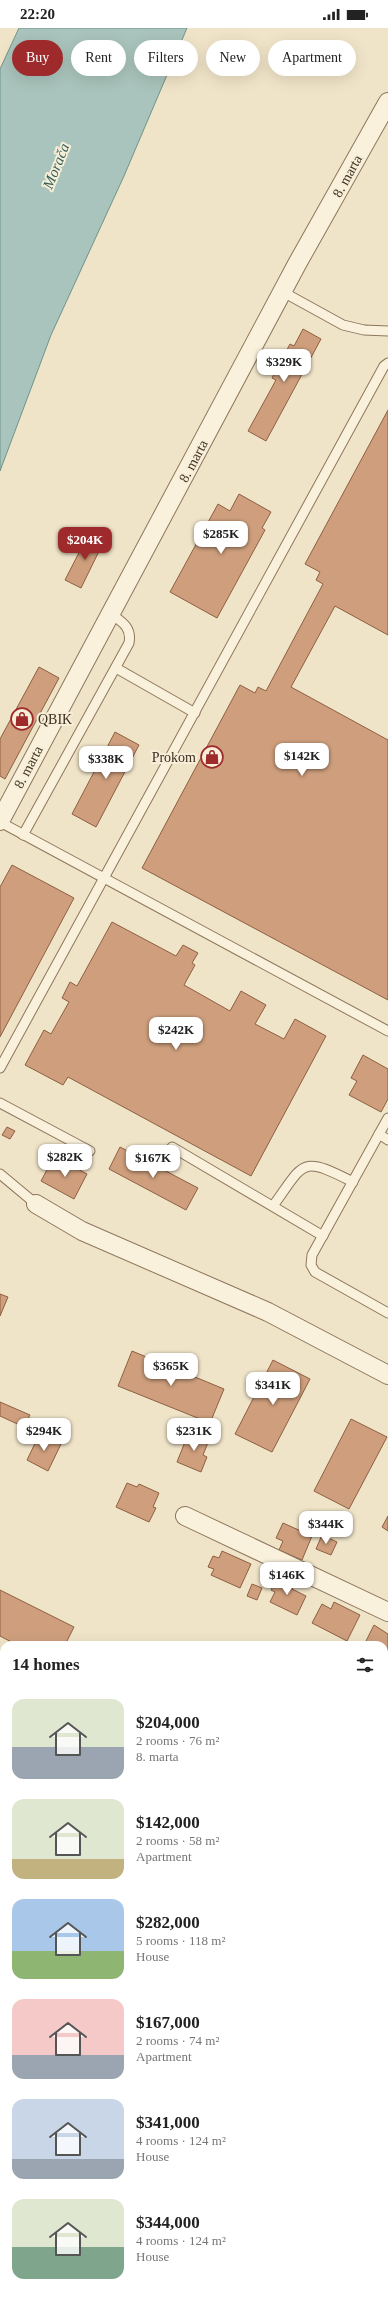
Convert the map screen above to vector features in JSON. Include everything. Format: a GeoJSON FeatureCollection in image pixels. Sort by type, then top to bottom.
{"type":"FeatureCollection","features":[{"type":"Feature","properties":{"kind":"street","name":"8. marta"},"geometry":{"type":"LineString","coordinates":[[0,821],[283,292],[388,102]]}},
{"type":"Feature","properties":{"kind":"street"},"geometry":{"type":"LineString","coordinates":[[36,1204],[82,1231],[268,1312],[388,1375]]}},
{"type":"Feature","properties":{"kind":"street"},"geometry":{"type":"LineString","coordinates":[[185,1516],[388,1612]]}},
{"type":"Feature","properties":{"kind":"lane"},"geometry":{"type":"LineString","coordinates":[[283,292],[343,325],[364,330],[388,331]]}},
{"type":"Feature","properties":{"kind":"lane"},"geometry":{"type":"LineString","coordinates":[[0,1068],[384,366],[388,363]]}},
{"type":"Feature","properties":{"kind":"lane"},"geometry":{"type":"LineString","coordinates":[[23,835],[129,643],[131,634],[128,626],[110,613]]}},
{"type":"Feature","properties":{"kind":"lane"},"geometry":{"type":"LineString","coordinates":[[116,668],[195,713]]}},
{"type":"Feature","properties":{"kind":"lane"},"geometry":{"type":"LineString","coordinates":[[0,821],[23,835],[104,877],[388,1031]]}},
{"type":"Feature","properties":{"kind":"lane"},"geometry":{"type":"LineString","coordinates":[[0,1103],[90,1151]]}},
{"type":"Feature","properties":{"kind":"lane"},"geometry":{"type":"LineString","coordinates":[[388,1118],[312,1255],[311,1265],[315,1272],[388,1313]]}},
{"type":"Feature","properties":{"kind":"lane"},"geometry":{"type":"LineString","coordinates":[[379,1134],[388,1140]]}},
{"type":"Feature","properties":{"kind":"lane"},"geometry":{"type":"LineString","coordinates":[[172,1147],[323,1236]]}},
{"type":"Feature","properties":{"kind":"lane"},"geometry":{"type":"LineString","coordinates":[[273,1206],[299,1170],[310,1164],[323,1166],[353,1182]]}},
{"type":"Feature","properties":{"kind":"lane"},"geometry":{"type":"LineString","coordinates":[[0,1174],[36,1204]]}},
{"type":"Feature","properties":{"kind":"water","name":"Morača"},"geometry":{"type":"Polygon","coordinates":[[[19,28],[187,28],[182,40],[134,40],[134,76],[167,76],[124,176],[51,335],[0,471],[0,69],[12,43],[12,76],[63,76],[63,40],[13,40],[19,28]]]}},
{"type":"Feature","properties":{"kind":"building"},"geometry":{"type":"Polygon","coordinates":[[[303,329],[321,339],[266,441],[248,431],[276,380],[272,378],[290,344],[294,346],[303,329]]]}},
{"type":"Feature","properties":{"kind":"building"},"geometry":{"type":"Polygon","coordinates":[[[388,410],[388,635],[335,606],[291,687],[388,740],[388,1000],[142,868],[240,685],[255,693],[258,687],[266,691],[323,584],[316,580],[320,572],[305,564],[388,410]]]}},
{"type":"Feature","properties":{"kind":"building"},"geometry":{"type":"Polygon","coordinates":[[[239,494],[271,512],[262,528],[265,530],[217,618],[170,592],[218,504],[230,511],[239,494]]]}},
{"type":"Feature","properties":{"kind":"building"},"geometry":{"type":"Polygon","coordinates":[[[89,533],[104,541],[81,588],[65,580],[89,533]]]}},
{"type":"Feature","properties":{"kind":"building"},"geometry":{"type":"Polygon","coordinates":[[[39,667],[59,678],[5,779],[0,776],[0,739],[39,667]]]}},
{"type":"Feature","properties":{"kind":"building"},"geometry":{"type":"Polygon","coordinates":[[[115,732],[139,745],[96,827],[72,814],[115,732]]]}},
{"type":"Feature","properties":{"kind":"building"},"geometry":{"type":"Polygon","coordinates":[[[12,865],[74,898],[0,1037],[0,887],[12,865]]]}},
{"type":"Feature","properties":{"kind":"building"},"geometry":{"type":"Polygon","coordinates":[[[112,922],[176,956],[183,945],[198,953],[192,963],[195,965],[184,985],[230,1011],[241,991],[266,1005],[255,1024],[284,1039],[295,1019],[326,1036],[251,1176],[68,1077],[63,1085],[25,1065],[44,1030],[51,1034],[69,1002],[62,998],[70,982],[77,986],[112,922]]]}},
{"type":"Feature","properties":{"kind":"building"},"geometry":{"type":"Polygon","coordinates":[[[363,1055],[388,1069],[388,1099],[381,1112],[349,1095],[357,1081],[351,1078],[363,1055]]]}},
{"type":"Feature","properties":{"kind":"building"},"geometry":{"type":"Polygon","coordinates":[[[7,1127],[15,1131],[10,1139],[2,1135],[7,1127]]]}},
{"type":"Feature","properties":{"kind":"building"},"geometry":{"type":"Polygon","coordinates":[[[120,1147],[198,1188],[186,1210],[109,1169],[120,1147]]]}},
{"type":"Feature","properties":{"kind":"building"},"geometry":{"type":"Polygon","coordinates":[[[57,1158],[87,1174],[74,1199],[41,1181],[48,1168],[51,1169],[57,1158]]]}},
{"type":"Feature","properties":{"kind":"building"},"geometry":{"type":"Polygon","coordinates":[[[0,1294],[8,1297],[0,1316],[0,1294]]]}},
{"type":"Feature","properties":{"kind":"building"},"geometry":{"type":"Polygon","coordinates":[[[132,1351],[224,1389],[210,1423],[118,1386],[132,1351]]]}},
{"type":"Feature","properties":{"kind":"building"},"geometry":{"type":"Polygon","coordinates":[[[273,1360],[310,1379],[272,1452],[235,1434],[273,1360]]]}},
{"type":"Feature","properties":{"kind":"building"},"geometry":{"type":"Polygon","coordinates":[[[0,1402],[30,1415],[24,1427],[0,1416],[0,1402]]]}},
{"type":"Feature","properties":{"kind":"building"},"geometry":{"type":"Polygon","coordinates":[[[351,1419],[387,1437],[349,1509],[314,1491],[351,1419]]]}},
{"type":"Feature","properties":{"kind":"building"},"geometry":{"type":"Polygon","coordinates":[[[189,1432],[209,1440],[203,1455],[207,1457],[201,1472],[177,1462],[189,1432]]]}},
{"type":"Feature","properties":{"kind":"building"},"geometry":{"type":"Polygon","coordinates":[[[40,1433],[61,1444],[48,1471],[27,1460],[40,1433]]]}},
{"type":"Feature","properties":{"kind":"building"},"geometry":{"type":"Polygon","coordinates":[[[127,1483],[137,1487],[139,1484],[159,1493],[153,1507],[156,1508],[149,1522],[116,1507],[127,1483]]]}},
{"type":"Feature","properties":{"kind":"building"},"geometry":{"type":"Polygon","coordinates":[[[388,1516],[388,1531],[382,1527],[388,1516]]]}},
{"type":"Feature","properties":{"kind":"building"},"geometry":{"type":"Polygon","coordinates":[[[283,1523],[312,1536],[302,1560],[279,1550],[283,1541],[276,1538],[283,1523]]]}},
{"type":"Feature","properties":{"kind":"building"},"geometry":{"type":"Polygon","coordinates":[[[322,1535],[337,1542],[331,1555],[316,1549],[322,1535]]]}},
{"type":"Feature","properties":{"kind":"building"},"geometry":{"type":"Polygon","coordinates":[[[222,1551],[251,1564],[240,1588],[211,1575],[214,1569],[208,1567],[213,1556],[219,1558],[222,1551]]]}},
{"type":"Feature","properties":{"kind":"building"},"geometry":{"type":"Polygon","coordinates":[[[282,1576],[295,1582],[292,1589],[306,1596],[297,1615],[270,1602],[275,1592],[271,1590],[275,1582],[279,1584],[282,1576]]]}},
{"type":"Feature","properties":{"kind":"building"},"geometry":{"type":"Polygon","coordinates":[[[252,1584],[262,1588],[257,1600],[247,1596],[252,1584]]]}},
{"type":"Feature","properties":{"kind":"building"},"geometry":{"type":"Polygon","coordinates":[[[0,1590],[74,1627],[67,1641],[9,1641],[0,1636],[0,1590]]]}},
{"type":"Feature","properties":{"kind":"building"},"geometry":{"type":"Polygon","coordinates":[[[334,1602],[360,1615],[347,1641],[312,1623],[322,1604],[331,1609],[334,1602]]]}},
{"type":"Feature","properties":{"kind":"building"},"geometry":{"type":"Polygon","coordinates":[[[374,1625],[388,1634],[388,1641],[366,1641],[374,1625]]]}},
{"type":"Feature","properties":{"kind":"place","name":"QBIK"},"geometry":{"type":"Point","coordinates":[22,719]}},
{"type":"Feature","properties":{"kind":"place","name":"Prokom"},"geometry":{"type":"Point","coordinates":[212,757]}}]}
